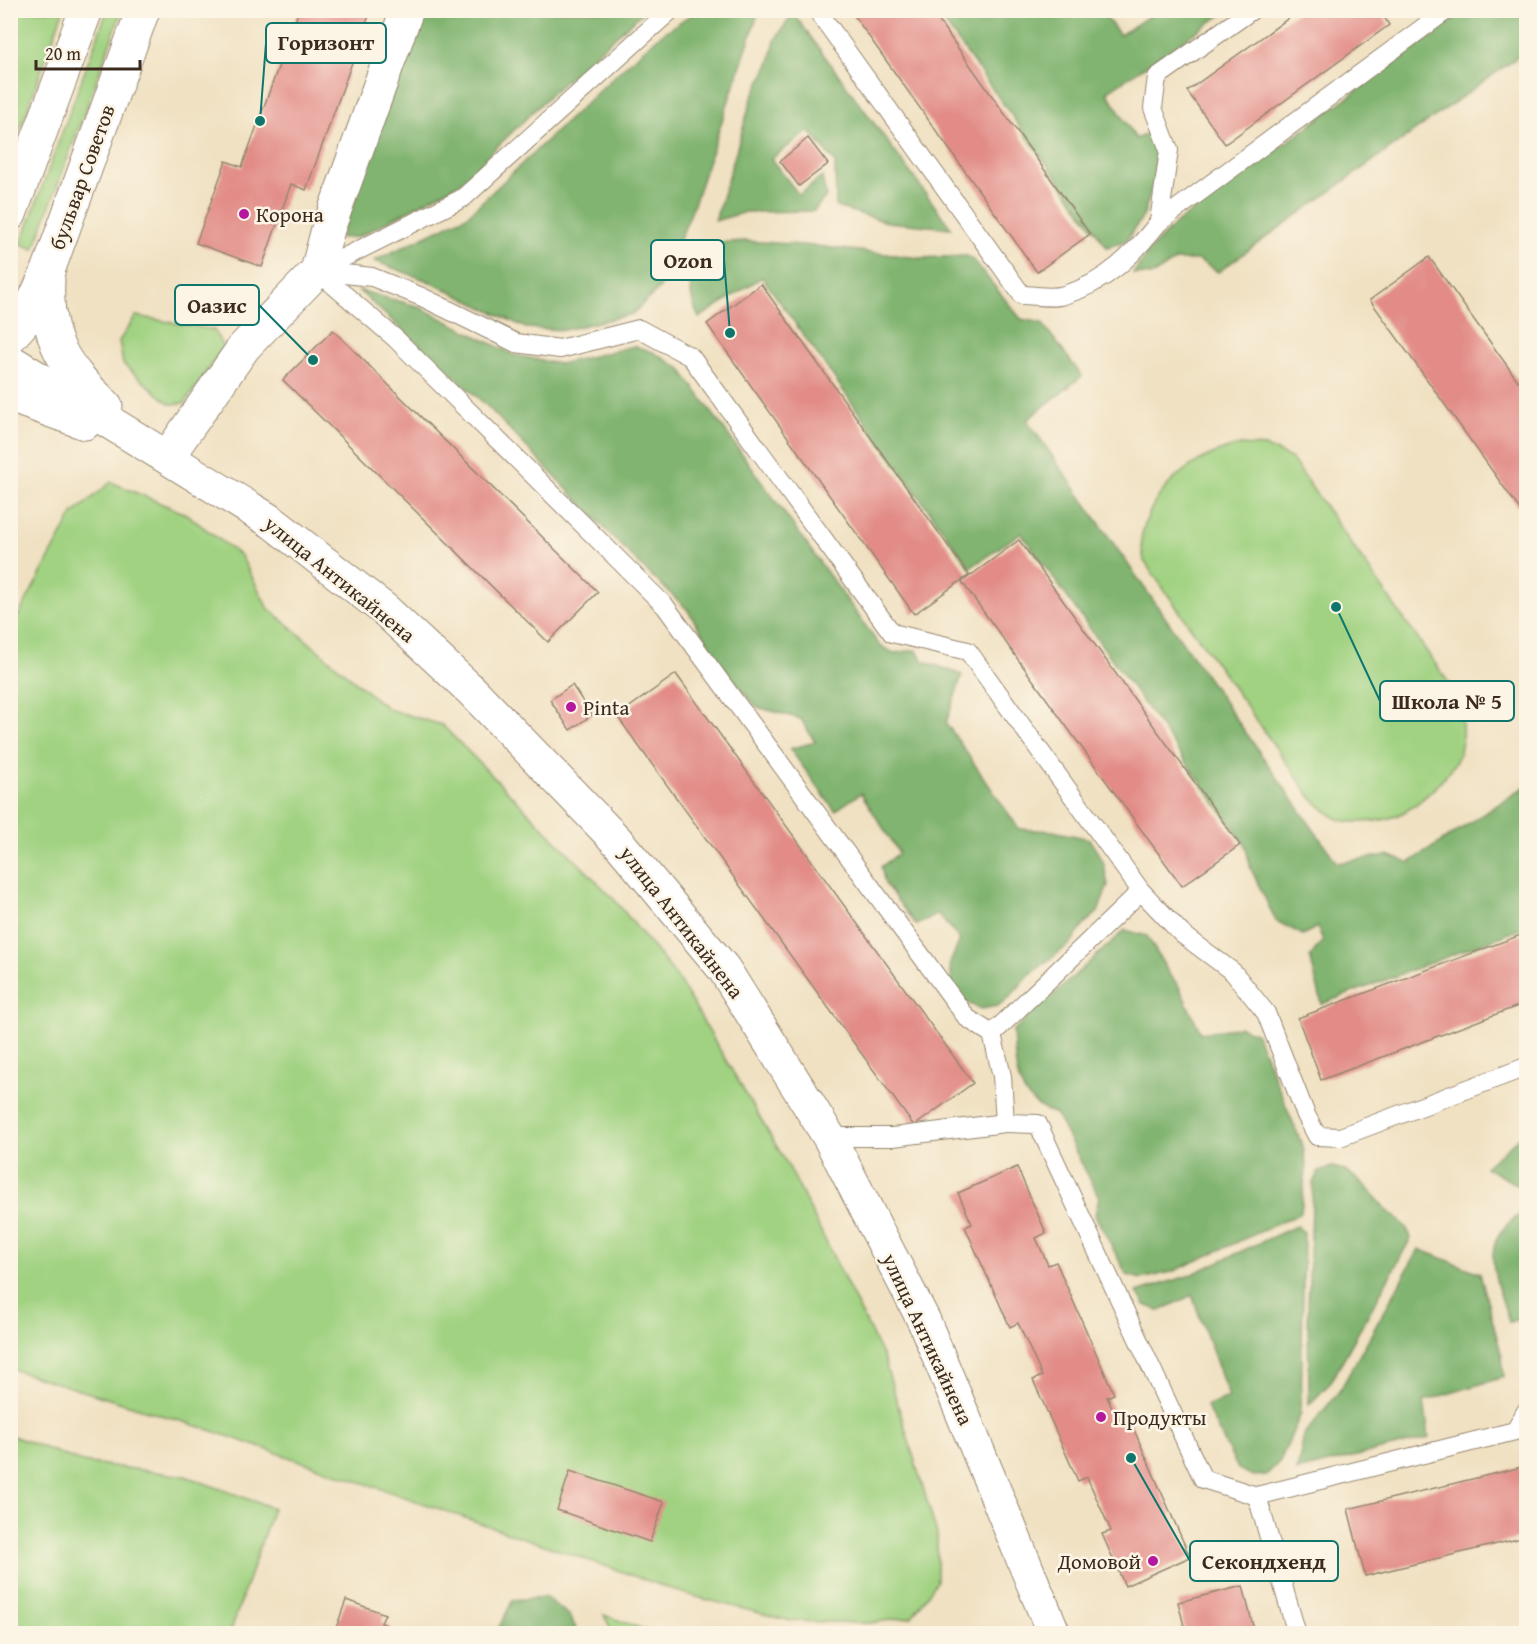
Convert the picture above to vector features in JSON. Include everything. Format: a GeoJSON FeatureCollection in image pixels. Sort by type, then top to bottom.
{"type":"FeatureCollection","features":[{"type":"Feature","properties":{"kind":"street"},"geometry":{"type":"LineString","coordinates":[[10,214],[86,10]]}},
{"type":"Feature","properties":{"kind":"street","name":"бульвар Советов"},"geometry":{"type":"LineString","coordinates":[[10,337],[25,320],[48,271],[143,10]]}},
{"type":"Feature","properties":{"kind":"street"},"geometry":{"type":"LineString","coordinates":[[48,271],[47,307],[52,336],[64,360],[84,385],[110,410],[168,456],[244,347],[317,271],[328,229],[407,10]]}},
{"type":"Feature","properties":{"kind":"street","name":"улица Антикайнена"},"geometry":{"type":"LineString","coordinates":[[10,362],[168,456],[272,522],[385,610],[472,691],[610,833],[724,969],[829,1137],[924,1321],[1054,1634]]}},
{"type":"Feature","properties":{"kind":"street"},"geometry":{"type":"LineString","coordinates":[[10,380],[24,401]]}},
{"type":"Feature","properties":{"kind":"street","name":"улица Антикайнена"},"geometry":{"type":"LineString","coordinates":[[24,401],[168,456]]}},
{"type":"Feature","properties":{"kind":"lane"},"geometry":{"type":"LineString","coordinates":[[317,271],[463,198],[671,10]]}},
{"type":"Feature","properties":{"kind":"lane"},"geometry":{"type":"LineString","coordinates":[[817,10],[1022,295],[1062,296],[1104,279],[1135,253],[1159,222],[1447,10]]}},
{"type":"Feature","properties":{"kind":"lane"},"geometry":{"type":"LineString","coordinates":[[1159,222],[1169,150],[1153,108],[1157,76],[1252,10]]}},
{"type":"Feature","properties":{"kind":"lane"},"geometry":{"type":"LineString","coordinates":[[317,271],[372,277],[422,297],[516,343],[560,349],[639,329],[691,357],[892,633],[968,651],[1141,891],[1182,934],[1233,972],[1266,1013],[1306,1116],[1317,1136],[1340,1137],[1527,1067]]}},
{"type":"Feature","properties":{"kind":"lane"},"geometry":{"type":"LineString","coordinates":[[317,271],[405,347],[665,606],[967,1018],[992,1034],[1002,1076],[1005,1123]]}},
{"type":"Feature","properties":{"kind":"lane"},"geometry":{"type":"LineString","coordinates":[[992,1034],[1141,891]]}},
{"type":"Feature","properties":{"kind":"lane"},"geometry":{"type":"LineString","coordinates":[[829,1137],[893,1137],[1005,1123],[1038,1124],[1203,1479],[1257,1496],[1515,1431],[1527,1411]]}},
{"type":"Feature","properties":{"kind":"lane"},"geometry":{"type":"LineString","coordinates":[[1257,1496],[1297,1634]]}},
{"type":"Feature","properties":{"kind":"green space"},"geometry":{"type":"Polygon","coordinates":[[[1467,10],[1526,11],[1526,51],[1218,272],[1199,260],[1176,260],[1153,275],[1133,274],[1149,251],[1175,224],[1467,10]]]}},
{"type":"Feature","properties":{"kind":"green space"},"geometry":{"type":"Polygon","coordinates":[[[18,11],[63,11],[11,154],[11,32],[18,11]]]}},
{"type":"Feature","properties":{"kind":"green space"},"geometry":{"type":"Polygon","coordinates":[[[107,11],[122,11],[34,249],[21,244],[107,11]]]}},
{"type":"Feature","properties":{"kind":"green space"},"geometry":{"type":"Polygon","coordinates":[[[421,11],[644,11],[553,92],[459,184],[358,237],[340,238],[421,11]]]}},
{"type":"Feature","properties":{"kind":"green space"},"geometry":{"type":"Polygon","coordinates":[[[696,11],[759,11],[692,210],[660,288],[632,314],[564,330],[526,328],[428,281],[374,261],[467,216],[621,70],[658,37],[696,11]]]}},
{"type":"Feature","properties":{"kind":"green space"},"geometry":{"type":"Polygon","coordinates":[[[936,11],[1101,11],[1120,35],[1157,11],[1227,11],[1107,92],[1136,139],[1150,132],[1156,153],[1154,179],[1144,215],[1126,241],[1107,247],[936,11]]]}},
{"type":"Feature","properties":{"kind":"green space"},"geometry":{"type":"Polygon","coordinates":[[[793,13],[951,228],[887,222],[836,207],[835,162],[809,131],[771,159],[799,195],[822,177],[826,196],[814,211],[746,212],[715,221],[752,98],[770,62],[775,40],[793,13]]]}},
{"type":"Feature","properties":{"kind":"green space"},"geometry":{"type":"Polygon","coordinates":[[[747,241],[920,258],[967,256],[974,261],[1021,319],[1042,323],[1082,376],[1027,420],[1337,863],[1388,855],[1409,863],[1526,786],[1526,927],[1322,1004],[1310,957],[1323,940],[1317,927],[1303,935],[1276,921],[1251,869],[1245,844],[1021,533],[970,568],[762,277],[699,318],[691,291],[693,261],[705,248],[715,244],[747,241]]]}},
{"type":"Feature","properties":{"kind":"green space"},"geometry":{"type":"Polygon","coordinates":[[[358,290],[417,306],[514,355],[560,364],[634,346],[653,352],[680,368],[880,646],[894,653],[916,650],[924,661],[962,675],[946,723],[1019,829],[1053,831],[1089,839],[1103,861],[1108,885],[1098,912],[1084,925],[1070,944],[1029,975],[1009,998],[997,1006],[981,1009],[965,1002],[952,986],[950,963],[960,940],[938,914],[916,925],[885,884],[881,867],[899,853],[861,793],[835,811],[790,749],[815,742],[801,719],[757,707],[729,675],[687,609],[638,563],[486,405],[358,290]]]}},
{"type":"Feature","properties":{"kind":"green space"},"geometry":{"type":"Polygon","coordinates":[[[136,316],[214,330],[223,347],[185,403],[170,404],[123,364],[119,341],[136,316]]]}},
{"type":"Feature","properties":{"kind":"green space"},"geometry":{"type":"Polygon","coordinates":[[[1240,445],[1266,447],[1291,458],[1458,696],[1462,737],[1456,760],[1433,790],[1412,807],[1393,817],[1366,822],[1344,821],[1331,815],[1312,799],[1144,561],[1142,534],[1156,501],[1166,487],[1192,465],[1223,450],[1240,445]]]}},
{"type":"Feature","properties":{"kind":"green space"},"geometry":{"type":"Polygon","coordinates":[[[111,482],[186,514],[241,556],[268,608],[388,709],[442,725],[613,898],[677,977],[790,1169],[884,1359],[937,1534],[937,1581],[912,1617],[869,1623],[791,1621],[689,1595],[210,1430],[11,1369],[11,629],[73,514],[111,482]]]}},
{"type":"Feature","properties":{"kind":"green space"},"geometry":{"type":"Polygon","coordinates":[[[1125,930],[1147,936],[1178,985],[1201,1033],[1240,1027],[1256,1033],[1303,1147],[1306,1165],[1301,1213],[1172,1272],[1141,1279],[1127,1275],[1095,1215],[1099,1197],[1056,1114],[1032,1101],[1025,1092],[1017,1071],[1013,1031],[1125,930]]]}},
{"type":"Feature","properties":{"kind":"green space"},"geometry":{"type":"Polygon","coordinates":[[[1526,1131],[1526,1190],[1485,1167],[1526,1131]]]}},
{"type":"Feature","properties":{"kind":"green space"},"geometry":{"type":"Polygon","coordinates":[[[1332,1167],[1341,1169],[1356,1178],[1404,1226],[1411,1238],[1330,1383],[1309,1405],[1308,1306],[1313,1183],[1318,1172],[1332,1167]]]}},
{"type":"Feature","properties":{"kind":"green space"},"geometry":{"type":"Polygon","coordinates":[[[1525,1212],[1526,1317],[1509,1322],[1495,1275],[1494,1247],[1499,1234],[1509,1223],[1525,1212]]]}},
{"type":"Feature","properties":{"kind":"green space"},"geometry":{"type":"Polygon","coordinates":[[[1296,1226],[1304,1232],[1301,1413],[1280,1461],[1266,1475],[1253,1476],[1238,1469],[1206,1406],[1229,1397],[1192,1295],[1160,1311],[1145,1305],[1137,1292],[1188,1276],[1296,1226]]]}},
{"type":"Feature","properties":{"kind":"green space"},"geometry":{"type":"Polygon","coordinates":[[[1419,1249],[1480,1273],[1502,1357],[1504,1377],[1424,1401],[1429,1438],[1297,1471],[1304,1435],[1340,1390],[1419,1249]]]}},
{"type":"Feature","properties":{"kind":"green space"},"geometry":{"type":"Polygon","coordinates":[[[10,1435],[82,1462],[185,1476],[273,1508],[230,1633],[11,1633],[10,1435]]]}},
{"type":"Feature","properties":{"kind":"green space"},"geometry":{"type":"Polygon","coordinates":[[[545,1597],[570,1616],[578,1633],[496,1633],[513,1600],[545,1597]]]}},
{"type":"Feature","properties":{"kind":"green space"},"geometry":{"type":"Polygon","coordinates":[[[604,1615],[654,1633],[613,1633],[604,1615]]]}},
{"type":"Feature","properties":{"kind":"building"},"geometry":{"type":"Polygon","coordinates":[[[299,10],[371,10],[306,190],[291,184],[262,267],[196,243],[226,161],[242,167],[299,10]]]}},
{"type":"Feature","properties":{"kind":"building"},"geometry":{"type":"Polygon","coordinates":[[[850,10],[931,10],[1090,234],[1037,272],[850,10]]]}},
{"type":"Feature","properties":{"kind":"building"},"geometry":{"type":"Polygon","coordinates":[[[1300,10],[1380,10],[1389,25],[1225,144],[1187,91],[1300,10]]]}},
{"type":"Feature","properties":{"kind":"building"},"geometry":{"type":"Polygon","coordinates":[[[808,138],[828,164],[799,186],[780,161],[808,138]]]}},
{"type":"Feature","properties":{"kind":"building"},"geometry":{"type":"Polygon","coordinates":[[[1429,257],[1518,381],[1526,375],[1526,518],[1370,300],[1429,257]]]}},
{"type":"Feature","properties":{"kind":"building"},"geometry":{"type":"Polygon","coordinates":[[[761,284],[969,575],[914,614],[707,324],[761,284]]]}},
{"type":"Feature","properties":{"kind":"building"},"geometry":{"type":"Polygon","coordinates":[[[333,330],[598,592],[548,642],[283,380],[333,330]]]}},
{"type":"Feature","properties":{"kind":"building"},"geometry":{"type":"Polygon","coordinates":[[[1019,540],[1240,845],[1182,886],[962,582],[1019,540]]]}},
{"type":"Feature","properties":{"kind":"building"},"geometry":{"type":"Polygon","coordinates":[[[676,674],[973,1083],[914,1126],[617,716],[676,674]]]}},
{"type":"Feature","properties":{"kind":"building","name":"Pinta"},"geometry":{"type":"Polygon","coordinates":[[[572,685],[592,715],[570,730],[550,700],[572,685]]]}},
{"type":"Feature","properties":{"kind":"building"},"geometry":{"type":"Polygon","coordinates":[[[1526,933],[1526,1003],[1321,1080],[1298,1018],[1526,933]]]}},
{"type":"Feature","properties":{"kind":"building"},"geometry":{"type":"Polygon","coordinates":[[[1017,1167],[1046,1233],[1036,1238],[1048,1265],[1056,1262],[1114,1394],[1107,1397],[1117,1419],[1127,1414],[1190,1557],[1125,1586],[1102,1534],[1111,1531],[1087,1477],[1078,1481],[1033,1380],[1042,1376],[1018,1323],[1010,1327],[965,1227],[972,1224],[958,1193],[1017,1167]]]}},
{"type":"Feature","properties":{"kind":"building"},"geometry":{"type":"Polygon","coordinates":[[[1526,1466],[1526,1537],[1365,1576],[1348,1509],[1526,1466]]]}},
{"type":"Feature","properties":{"kind":"building"},"geometry":{"type":"Polygon","coordinates":[[[570,1471],[664,1502],[650,1542],[557,1510],[570,1471]]]}},
{"type":"Feature","properties":{"kind":"building"},"geometry":{"type":"Polygon","coordinates":[[[1243,1586],[1255,1634],[1186,1634],[1178,1602],[1243,1586]]]}},
{"type":"Feature","properties":{"kind":"building"},"geometry":{"type":"Polygon","coordinates":[[[346,1600],[385,1614],[381,1623],[390,1626],[387,1634],[334,1634],[346,1600]]]}},
{"type":"Feature","properties":{"kind":"place","name":"Горизонт"},"geometry":{"type":"Point","coordinates":[260,121]}},
{"type":"Feature","properties":{"kind":"place","name":"Корона"},"geometry":{"type":"Point","coordinates":[244,214]}},
{"type":"Feature","properties":{"kind":"place","name":"Ozon"},"geometry":{"type":"Point","coordinates":[730,333]}},
{"type":"Feature","properties":{"kind":"place","name":"Оазис"},"geometry":{"type":"Point","coordinates":[313,360]}},
{"type":"Feature","properties":{"kind":"place","name":"Школа № 5"},"geometry":{"type":"Point","coordinates":[1336,607]}},
{"type":"Feature","properties":{"kind":"place","name":"Pinta"},"geometry":{"type":"Point","coordinates":[571,707]}},
{"type":"Feature","properties":{"kind":"place","name":"Продукты"},"geometry":{"type":"Point","coordinates":[1101,1417]}},
{"type":"Feature","properties":{"kind":"place","name":"Секондхенд"},"geometry":{"type":"Point","coordinates":[1131,1458]}},
{"type":"Feature","properties":{"kind":"place","name":"Домовой"},"geometry":{"type":"Point","coordinates":[1153,1561]}}]}
